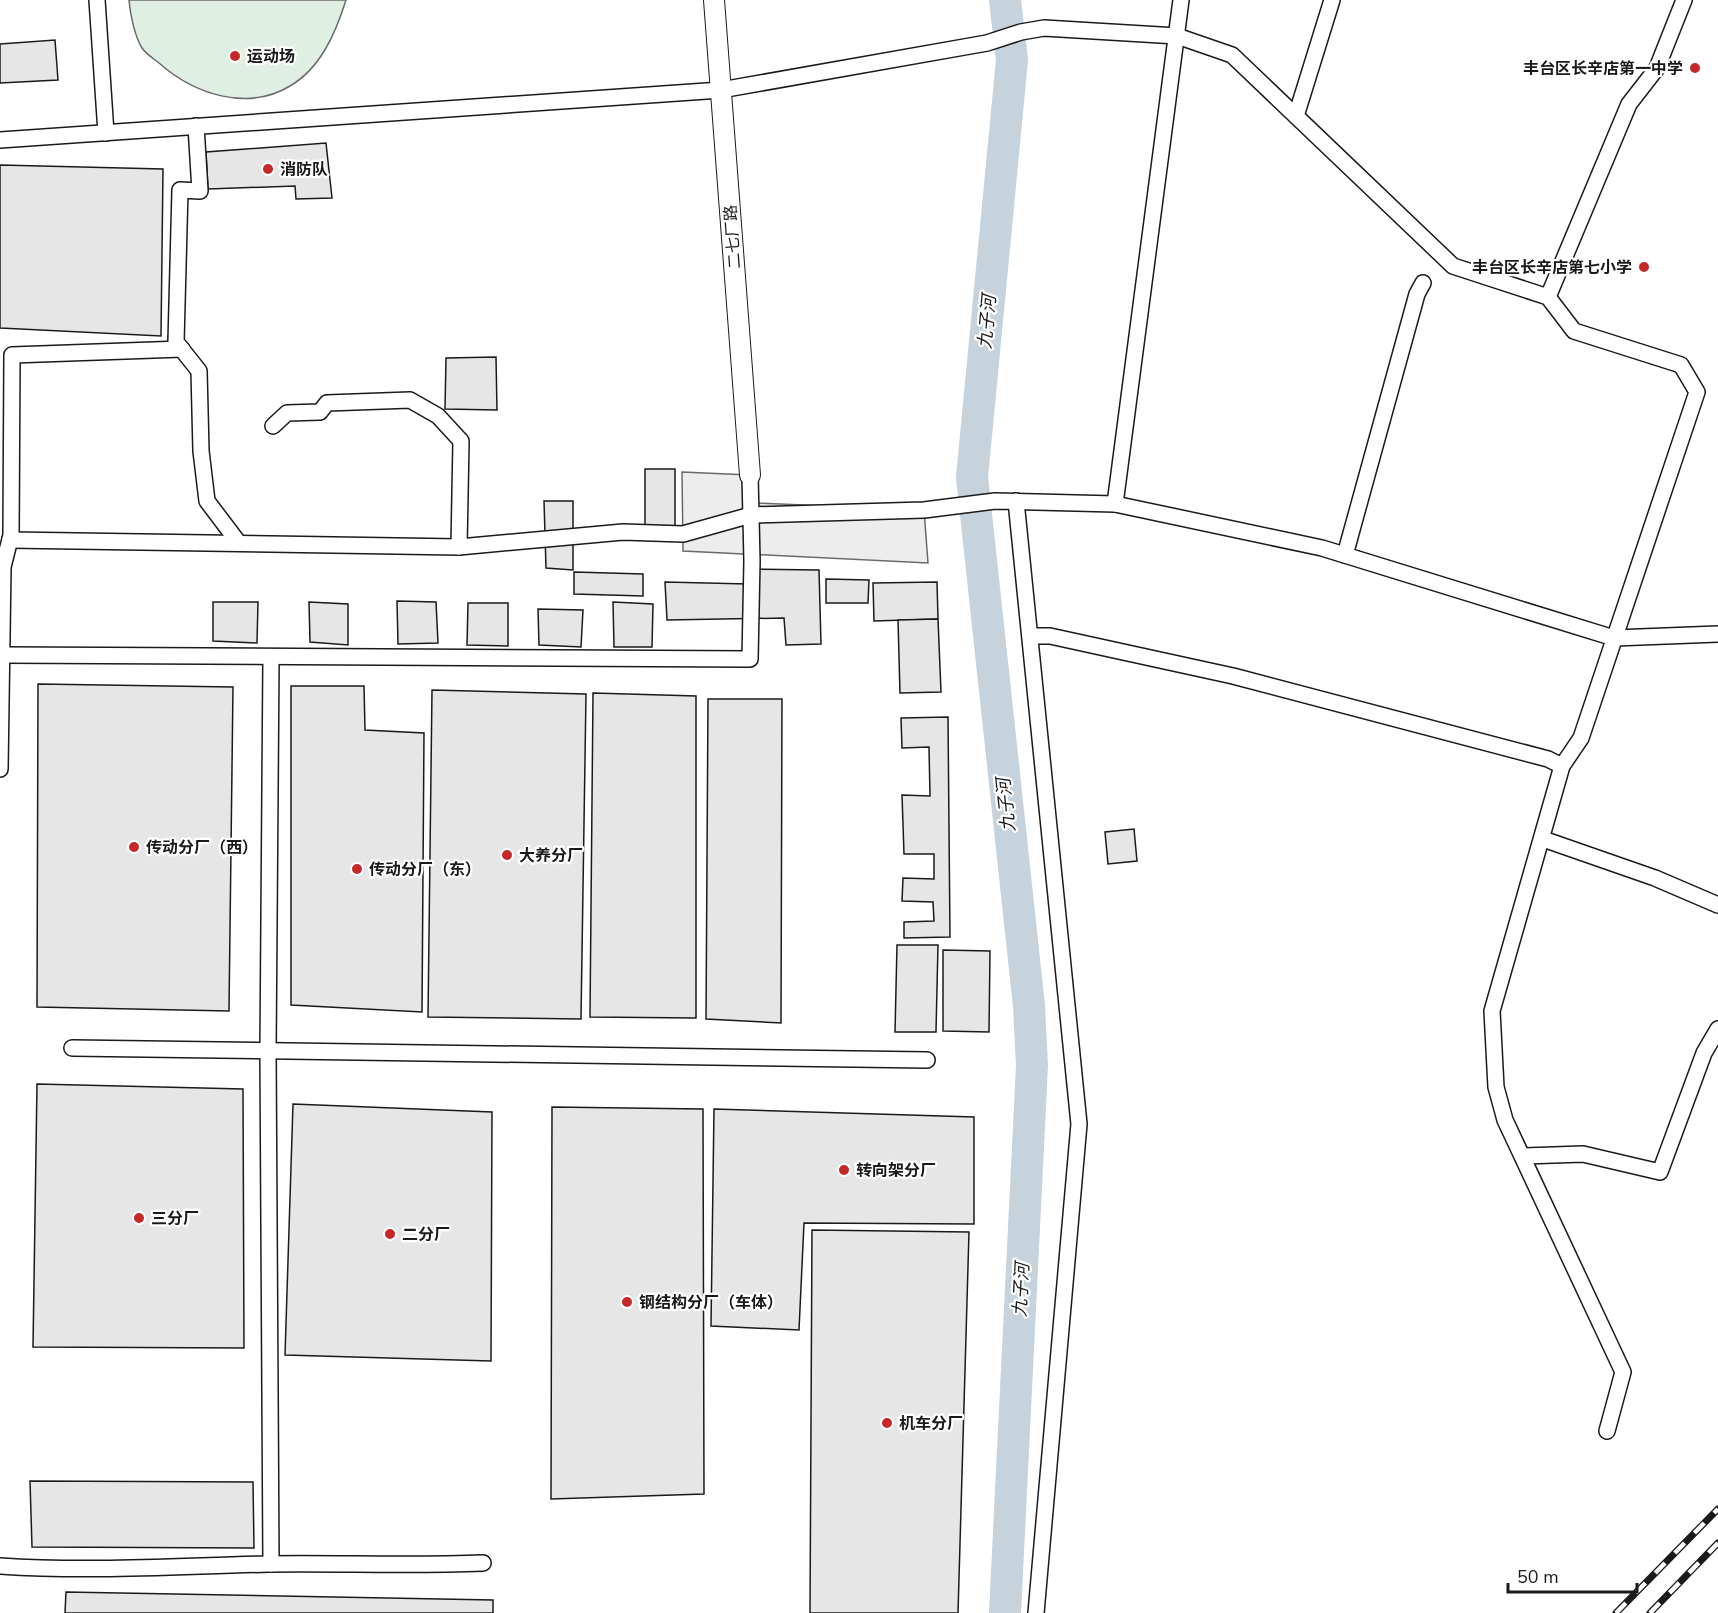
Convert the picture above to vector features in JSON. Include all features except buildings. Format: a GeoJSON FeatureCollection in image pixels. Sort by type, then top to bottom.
{"type":"FeatureCollection","features":[{"type":"Feature","properties":{"kind":"street"},"geometry":{"type":"LineString","coordinates":[[97,0],[106,133]]}},
{"type":"Feature","properties":{"kind":"street","name":"二七厂路"},"geometry":{"type":"LineString","coordinates":[[714,0],[750,475]]}},
{"type":"Feature","properties":{"kind":"street"},"geometry":{"type":"LineString","coordinates":[[1115,504],[1181,0]]}},
{"type":"Feature","properties":{"kind":"street"},"geometry":{"type":"LineString","coordinates":[[1296,116],[1332,0]]}},
{"type":"Feature","properties":{"kind":"street"},"geometry":{"type":"LineString","coordinates":[[1548,297],[1629,104],[1657,68],[1684,0]]}},
{"type":"Feature","properties":{"kind":"street"},"geometry":{"type":"LineString","coordinates":[[0,140],[721,90],[987,43],[1021,32],[1044,28],[1177,36],[1232,55],[1453,266],[1548,297],[1574,331],[1681,365],[1697,392],[1581,738],[1562,766],[1543,840],[1492,1011],[1496,1087],[1505,1120],[1524,1156],[1623,1372],[1607,1431]]}},
{"type":"Feature","properties":{"kind":"street"},"geometry":{"type":"LineString","coordinates":[[196,126],[200,191],[180,190],[176,342],[199,371],[201,451],[207,501],[238,542]]}},
{"type":"Feature","properties":{"kind":"street"},"geometry":{"type":"LineString","coordinates":[[1344,555],[1417,294],[1423,284]]}},
{"type":"Feature","properties":{"kind":"street"},"geometry":{"type":"LineString","coordinates":[[0,769],[3,655],[2,566],[10,540],[12,355],[182,349]]}},
{"type":"Feature","properties":{"kind":"street"},"geometry":{"type":"LineString","coordinates":[[273,426],[287,414],[320,412],[327,403],[410,400],[438,416],[461,441],[459,547]]}},
{"type":"Feature","properties":{"kind":"street"},"geometry":{"type":"LineString","coordinates":[[3,655],[750,659],[750,475]]}},
{"type":"Feature","properties":{"kind":"street"},"geometry":{"type":"LineString","coordinates":[[10,540],[459,547],[623,532],[683,534],[751,515],[957,508],[995,501],[1115,504],[1344,555],[1614,638],[1718,634]]}},
{"type":"Feature","properties":{"kind":"street"},"geometry":{"type":"LineString","coordinates":[[1016,501],[1079,1124],[1036,1613]]}},
{"type":"Feature","properties":{"kind":"street"},"geometry":{"type":"LineString","coordinates":[[1030,636],[1050,636],[1233,676],[1548,759],[1562,766]]}},
{"type":"Feature","properties":{"kind":"street"},"geometry":{"type":"LineString","coordinates":[[271,658],[268,1051],[271,1564]]}},
{"type":"Feature","properties":{"kind":"street"},"geometry":{"type":"LineString","coordinates":[[1543,840],[1655,878],[1718,905]]}},
{"type":"Feature","properties":{"kind":"street"},"geometry":{"type":"LineString","coordinates":[[1524,1156],[1583,1154],[1660,1172],[1704,1053],[1718,1029]]}},
{"type":"Feature","properties":{"kind":"street"},"geometry":{"type":"LineString","coordinates":[[72,1048],[927,1060]]}},
{"type":"Feature","properties":{"kind":"street"},"geometry":{"type":"LineString","coordinates":[[0,1566],[67,1570],[271,1564],[412,1566],[483,1563]]}},
{"type":"Feature","properties":{"kind":"green space","name":"运动场"},"geometry":{"type":"Polygon","coordinates":[[[129,0],[346,0],[326,48],[301,78],[273,94],[256,98],[239,98],[204,91],[173,74],[148,54],[137,38],[129,0]]]}},
{"type":"Feature","properties":{"kind":"shaded area"},"geometry":{"type":"Polygon","coordinates":[[[682,472],[750,475],[757,503],[924,510],[928,563],[683,551],[682,472]]]}},
{"type":"Feature","properties":{"kind":"waterway","name":"九子河"},"geometry":{"type":"LineString","coordinates":[[1005,0],[1012,60],[972,477],[1029,1006],[1032,1065],[1005,1613]]}},
{"type":"Feature","properties":{"kind":"railway"},"geometry":{"type":"LineString","coordinates":[[1616,1613],[1718,1509]]}},
{"type":"Feature","properties":{"kind":"railway"},"geometry":{"type":"LineString","coordinates":[[1650,1613],[1718,1543]]}},
{"type":"Feature","properties":{"kind":"place","name":"运动场"},"geometry":{"type":"Point","coordinates":[235,56]}},
{"type":"Feature","properties":{"kind":"place","name":"丰台区长辛店第一中学"},"geometry":{"type":"Point","coordinates":[1695,68]}},
{"type":"Feature","properties":{"kind":"place","name":"消防队"},"geometry":{"type":"Point","coordinates":[268,169]}},
{"type":"Feature","properties":{"kind":"place","name":"丰台区长辛店第七小学"},"geometry":{"type":"Point","coordinates":[1644,267]}},
{"type":"Feature","properties":{"kind":"place","name":"传动分厂（西）"},"geometry":{"type":"Point","coordinates":[134,847]}},
{"type":"Feature","properties":{"kind":"place","name":"大养分厂"},"geometry":{"type":"Point","coordinates":[507,855]}},
{"type":"Feature","properties":{"kind":"place","name":"传动分厂（东）"},"geometry":{"type":"Point","coordinates":[357,869]}},
{"type":"Feature","properties":{"kind":"place","name":"转向架分厂"},"geometry":{"type":"Point","coordinates":[844,1170]}},
{"type":"Feature","properties":{"kind":"place","name":"三分厂"},"geometry":{"type":"Point","coordinates":[139,1218]}},
{"type":"Feature","properties":{"kind":"place","name":"二分厂"},"geometry":{"type":"Point","coordinates":[390,1234]}},
{"type":"Feature","properties":{"kind":"place","name":"钢结构分厂（车体）"},"geometry":{"type":"Point","coordinates":[627,1302]}},
{"type":"Feature","properties":{"kind":"place","name":"机车分厂"},"geometry":{"type":"Point","coordinates":[887,1423]}}]}
